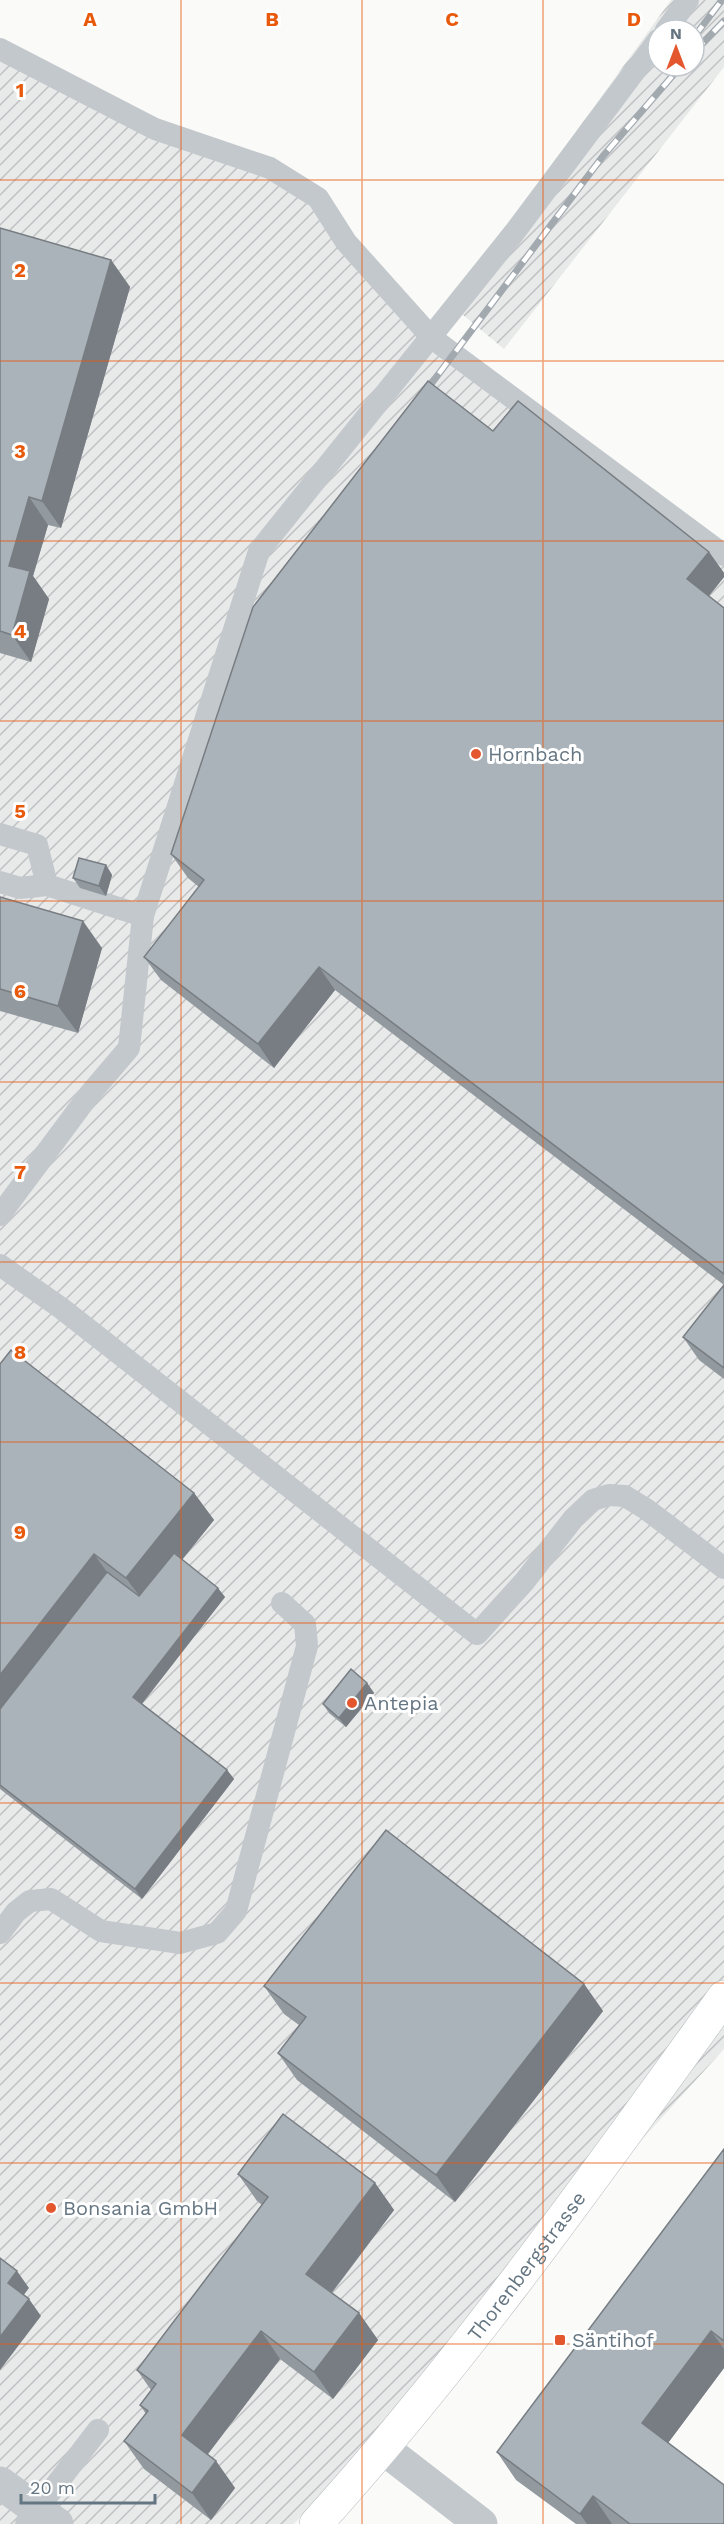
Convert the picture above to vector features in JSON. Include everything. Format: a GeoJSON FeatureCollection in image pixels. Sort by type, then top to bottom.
{"type":"FeatureCollection","features":[{"type":"Feature","properties":{"kind":"main road","name":"Thorenbergstrasse"},"geometry":{"type":"LineString","coordinates":[[316,2524],[384,2449],[558,2227],[724,1997]]}},
{"type":"Feature","properties":{"kind":"street"},"geometry":{"type":"LineString","coordinates":[[384,2449],[481,2524]]}},
{"type":"Feature","properties":{"kind":"street"},"geometry":{"type":"LineString","coordinates":[[0,2483],[40,2519]]}},
{"type":"Feature","properties":{"kind":"lane"},"geometry":{"type":"LineString","coordinates":[[675,18],[688,0]]}},
{"type":"Feature","properties":{"kind":"lane"},"geometry":{"type":"LineString","coordinates":[[0,49],[155,129],[270,168],[318,198],[346,242],[432,338],[724,555]]}},
{"type":"Feature","properties":{"kind":"lane"},"geometry":{"type":"LineString","coordinates":[[0,1215],[89,1095],[129,1048],[143,916],[259,550],[432,338],[514,233],[646,56]]}},
{"type":"Feature","properties":{"kind":"lane"},"geometry":{"type":"LineString","coordinates":[[0,834],[37,844],[47,885]]}},
{"type":"Feature","properties":{"kind":"lane"},"geometry":{"type":"LineString","coordinates":[[0,882],[20,888],[47,885],[143,916]]}},
{"type":"Feature","properties":{"kind":"lane"},"geometry":{"type":"LineString","coordinates":[[0,1265],[61,1308],[477,1634],[524,1582],[573,1519],[593,1500],[609,1495],[625,1496],[646,1509],[724,1568]]}},
{"type":"Feature","properties":{"kind":"lane"},"geometry":{"type":"LineString","coordinates":[[2,1928],[30,1901],[51,1899],[101,1930],[180,1943],[217,1934],[236,1911],[307,1646],[305,1624],[282,1603]]}},
{"type":"Feature","properties":{"kind":"lane"},"geometry":{"type":"LineString","coordinates":[[40,2519],[98,2430]]}},
{"type":"Feature","properties":{"kind":"shaded area"},"geometry":{"type":"Polygon","coordinates":[[[671,0],[724,0],[724,67],[504,349],[451,305],[646,35],[646,78],[706,78],[706,18],[658,18],[671,0]]]}},
{"type":"Feature","properties":{"kind":"shaded area"},"geometry":{"type":"Polygon","coordinates":[[[0,49],[318,198],[432,338],[724,555],[724,2049],[294,2524],[0,2524],[0,49]]]}},
{"type":"Feature","properties":{"kind":"building"},"geometry":{"type":"Polygon","coordinates":[[[0,228],[111,260],[42,501],[29,497],[9,566],[30,571],[12,635],[0,631],[0,228]]]}},
{"type":"Feature","properties":{"kind":"building","name":"Hornbach"},"geometry":{"type":"Polygon","coordinates":[[[428,381],[493,431],[518,401],[709,552],[687,579],[724,608],[724,1274],[319,967],[258,1044],[144,957],[204,880],[171,854],[253,607],[428,381]]]}},
{"type":"Feature","properties":{"kind":"building"},"geometry":{"type":"Polygon","coordinates":[[[79,858],[106,865],[99,886],[73,878],[79,858]]]}},
{"type":"Feature","properties":{"kind":"building"},"geometry":{"type":"Polygon","coordinates":[[[0,897],[83,921],[58,1006],[0,989],[0,897]]]}},
{"type":"Feature","properties":{"kind":"building"},"geometry":{"type":"Polygon","coordinates":[[[724,1285],[724,1368],[683,1337],[724,1285]]]}},
{"type":"Feature","properties":{"kind":"building"},"geometry":{"type":"Polygon","coordinates":[[[11,1350],[194,1493],[126,1578],[94,1554],[0,1675],[0,1364],[11,1350]]]}},
{"type":"Feature","properties":{"kind":"building"},"geometry":{"type":"Polygon","coordinates":[[[174,1553],[218,1588],[133,1697],[227,1770],[135,1889],[0,1785],[0,1709],[107,1572],[139,1596],[174,1553]]]}},
{"type":"Feature","properties":{"kind":"building"},"geometry":{"type":"Polygon","coordinates":[[[351,1669],[367,1683],[339,1718],[323,1704],[351,1669]]]}},
{"type":"Feature","properties":{"kind":"building"},"geometry":{"type":"Polygon","coordinates":[[[386,1830],[584,1984],[436,2175],[278,2053],[306,2017],[264,1986],[386,1830]]]}},
{"type":"Feature","properties":{"kind":"building"},"geometry":{"type":"Polygon","coordinates":[[[283,2114],[375,2183],[306,2274],[359,2313],[314,2372],[261,2331],[182,2435],[216,2461],[192,2493],[124,2441],[148,2411],[140,2405],[156,2384],[137,2370],[268,2197],[238,2174],[283,2114]]]}},
{"type":"Feature","properties":{"kind":"building"},"geometry":{"type":"Polygon","coordinates":[[[724,2149],[724,2341],[711,2331],[642,2423],[724,2485],[724,2524],[630,2524],[593,2496],[580,2514],[497,2452],[724,2149]]]}},
{"type":"Feature","properties":{"kind":"building"},"geometry":{"type":"Polygon","coordinates":[[[0,2258],[17,2271],[8,2283],[29,2299],[0,2337],[0,2258]]]}},
{"type":"Feature","properties":{"kind":"railway"},"geometry":{"type":"LineString","coordinates":[[706,21],[722,0]]}},
{"type":"Feature","properties":{"kind":"railway"},"geometry":{"type":"LineString","coordinates":[[706,40],[724,21]]}},
{"type":"Feature","properties":{"kind":"railway"},"geometry":{"type":"LineString","coordinates":[[422,396],[603,156],[671,78]]}},
{"type":"Feature","properties":{"kind":"place","name":"Hornbach"},"geometry":{"type":"Point","coordinates":[476,754]}},
{"type":"Feature","properties":{"kind":"place","name":"Antepia"},"geometry":{"type":"Point","coordinates":[352,1703]}},
{"type":"Feature","properties":{"kind":"place","name":"Bonsania GmbH"},"geometry":{"type":"Point","coordinates":[51,2208]}},
{"type":"Feature","properties":{"kind":"place","name":"Säntihof"},"geometry":{"type":"Point","coordinates":[560,2340]}}]}
